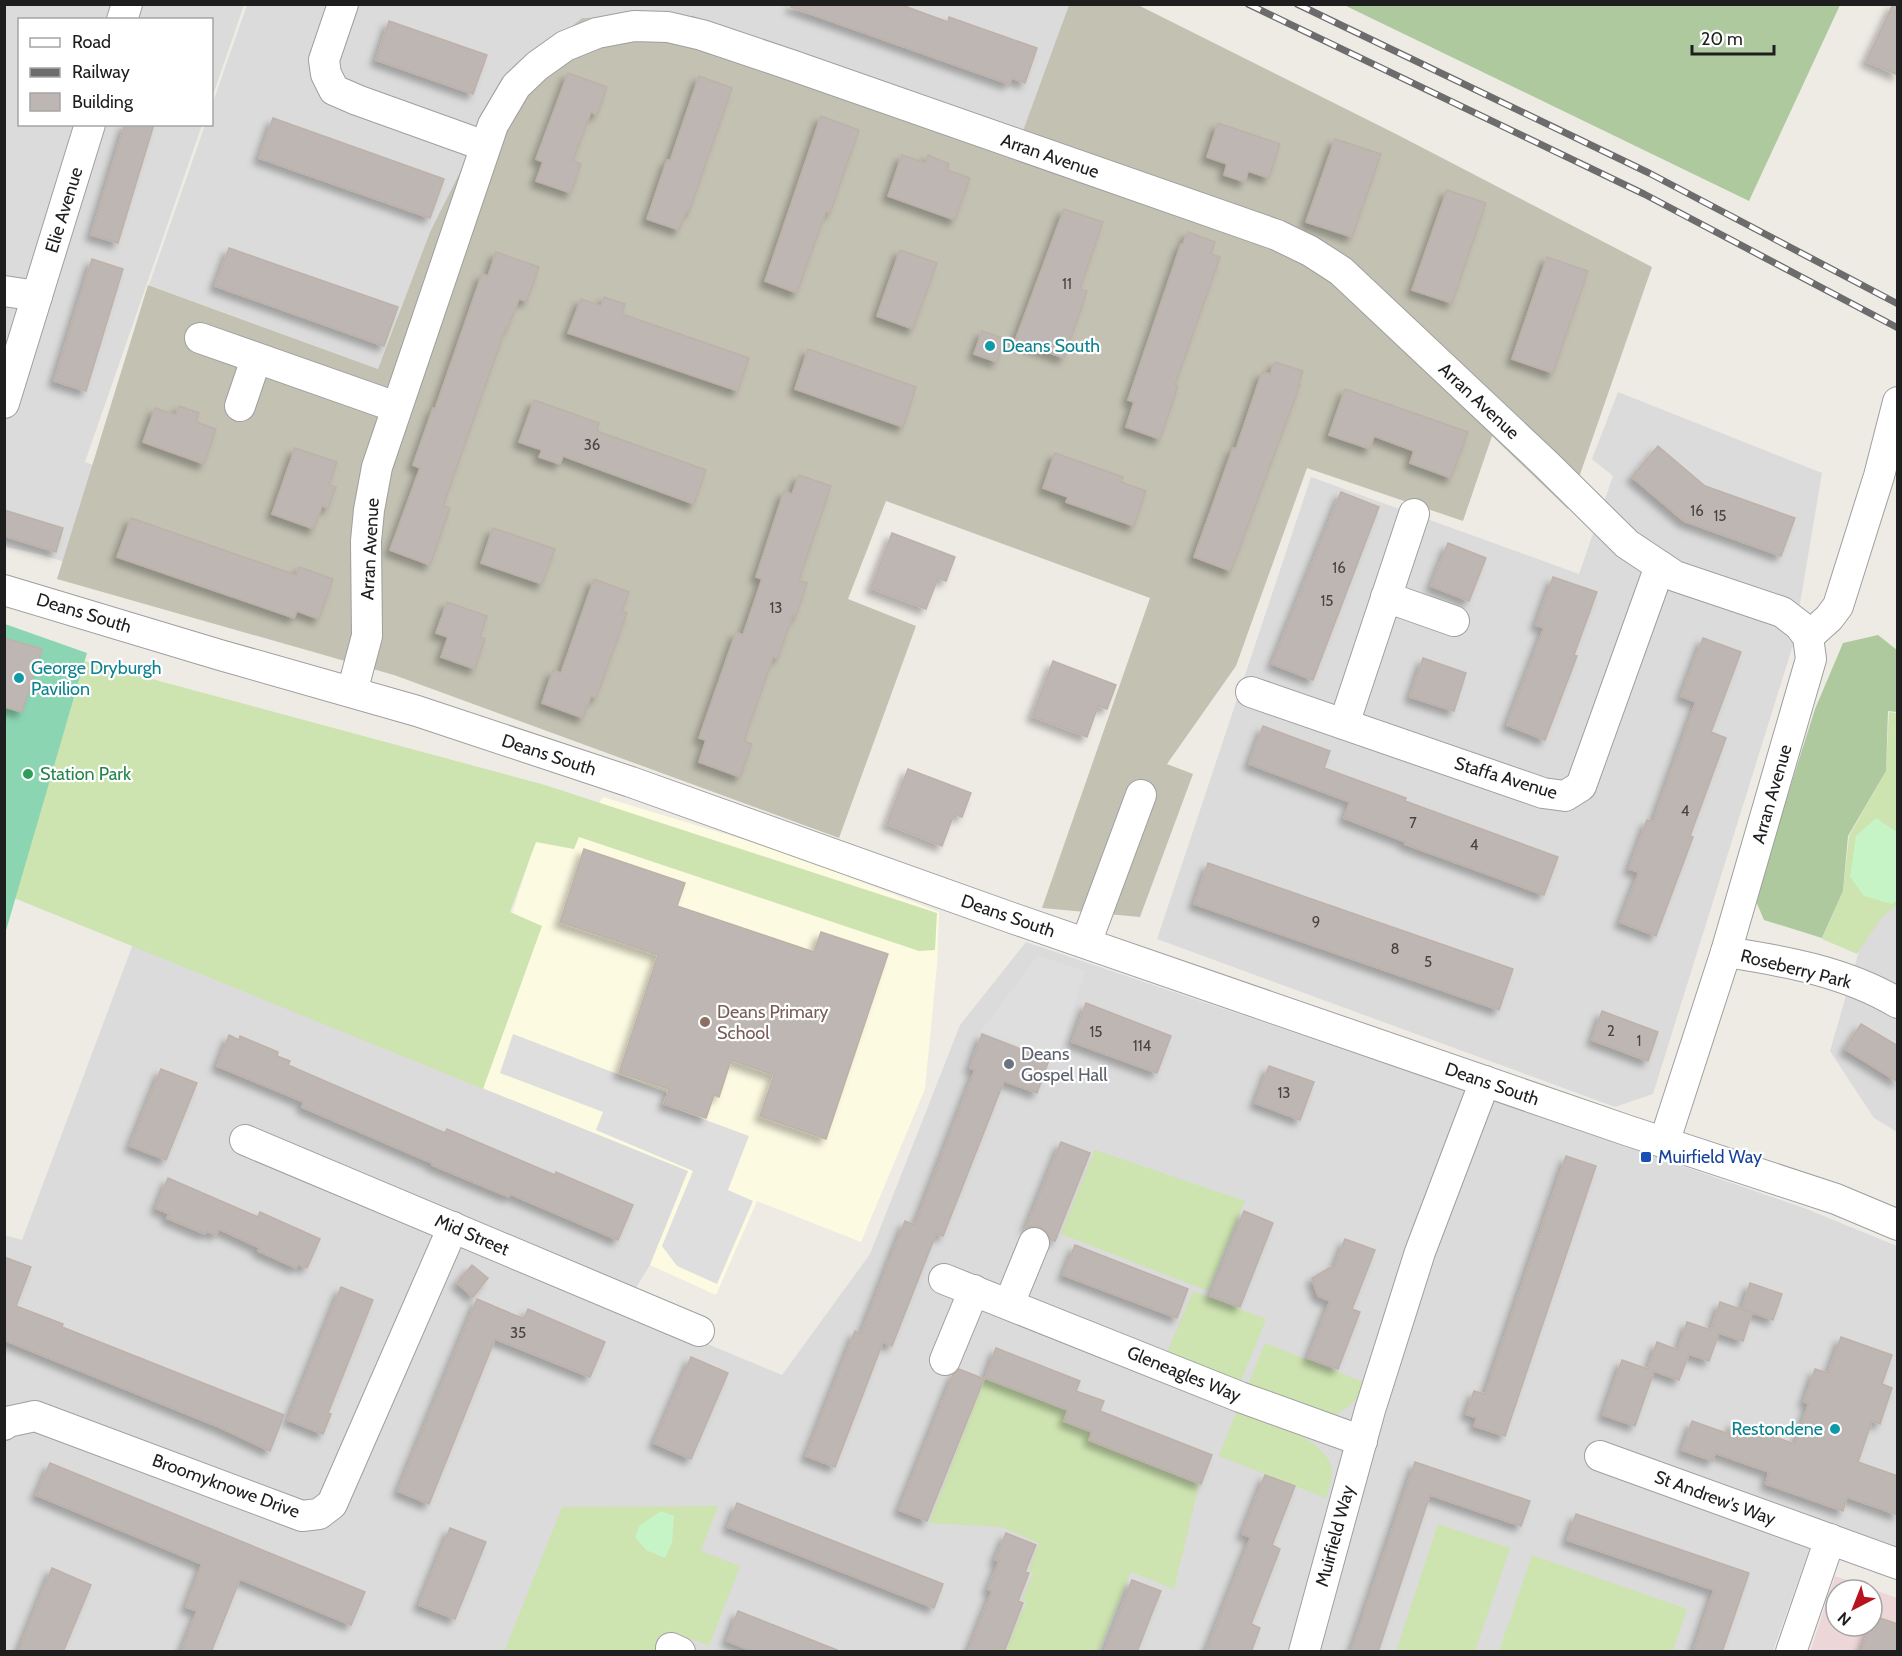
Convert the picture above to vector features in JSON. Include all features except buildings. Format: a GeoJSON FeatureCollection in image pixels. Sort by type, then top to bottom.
{"type":"FeatureCollection","features":[{"type":"Feature","properties":{"kind":"street"},"geometry":{"type":"LineString","coordinates":[[343,4],[324,60],[326,74],[334,90],[485,146]]}},
{"type":"Feature","properties":{"kind":"street","name":"Arran Avenue"},"geometry":{"type":"LineString","coordinates":[[352,692],[367,636],[366,541],[377,467],[493,124],[516,86],[537,66],[565,46],[634,15],[668,27],[702,35],[1266,231],[1310,251],[1341,271],[1547,465],[1627,544],[1675,576],[1782,612],[1799,625],[1808,637],[1811,658],[1726,952],[1664,1143]]}},
{"type":"Feature","properties":{"kind":"street","name":"Elie Avenue"},"geometry":{"type":"LineString","coordinates":[[4,404],[89,126]]}},
{"type":"Feature","properties":{"kind":"street"},"geometry":{"type":"LineString","coordinates":[[4,291],[38,296]]}},
{"type":"Feature","properties":{"kind":"street"},"geometry":{"type":"LineString","coordinates":[[200,338],[396,407]]}},
{"type":"Feature","properties":{"kind":"street"},"geometry":{"type":"LineString","coordinates":[[240,406],[256,359]]}},
{"type":"Feature","properties":{"kind":"street"},"geometry":{"type":"LineString","coordinates":[[1808,637],[1829,618],[1838,606],[1879,477],[1898,402]]}},
{"type":"Feature","properties":{"kind":"street"},"geometry":{"type":"LineString","coordinates":[[1344,724],[1414,514]]}},
{"type":"Feature","properties":{"kind":"street","name":"Staffa Avenue"},"geometry":{"type":"LineString","coordinates":[[1251,692],[1543,793],[1565,796],[1581,786],[1660,566]]}},
{"type":"Feature","properties":{"kind":"street","name":"Deans South"},"geometry":{"type":"LineString","coordinates":[[4,590],[417,711],[631,782],[1001,914],[1664,1143],[1836,1199],[1898,1225]]}},
{"type":"Feature","properties":{"kind":"street"},"geometry":{"type":"LineString","coordinates":[[1386,597],[1455,621]]}},
{"type":"Feature","properties":{"kind":"street"},"geometry":{"type":"LineString","coordinates":[[1086,943],[1141,795]]}},
{"type":"Feature","properties":{"kind":"street","name":"Roseberry Park"},"geometry":{"type":"LineString","coordinates":[[1726,952],[1769,959],[1848,978],[1898,1003]]}},
{"type":"Feature","properties":{"kind":"street","name":"Muirfield Way"},"geometry":{"type":"LineString","coordinates":[[1304,1652],[1362,1440],[1420,1252],[1485,1081]]}},
{"type":"Feature","properties":{"kind":"street","name":"Mid Street"},"geometry":{"type":"LineString","coordinates":[[245,1140],[699,1331]]}},
{"type":"Feature","properties":{"kind":"street","name":"Broomyknowe Drive"},"geometry":{"type":"LineString","coordinates":[[4,1425],[7,1422],[36,1416],[302,1516],[319,1514],[333,1504],[453,1227]]}},
{"type":"Feature","properties":{"kind":"street"},"geometry":{"type":"LineString","coordinates":[[1009,1304],[1034,1243]]}},
{"type":"Feature","properties":{"kind":"street","name":"Gleneagles Way"},"geometry":{"type":"LineString","coordinates":[[944,1279],[1240,1397],[1362,1440]]}},
{"type":"Feature","properties":{"kind":"street"},"geometry":{"type":"LineString","coordinates":[[945,1360],[974,1290]]}},
{"type":"Feature","properties":{"kind":"street","name":"St Andrew's Way"},"geometry":{"type":"LineString","coordinates":[[1600,1456],[1898,1564]]}},
{"type":"Feature","properties":{"kind":"street"},"geometry":{"type":"LineString","coordinates":[[1791,1652],[1830,1539]]}},
{"type":"Feature","properties":{"kind":"shaded area"},"geometry":{"type":"Polygon","coordinates":[[[4,5],[244,5],[213,95],[213,18],[18,18],[18,126],[202,126],[85,462],[275,531],[244,618],[39,554],[5,547],[4,5]]]}},
{"type":"Feature","properties":{"kind":"shaded area"},"geometry":{"type":"Polygon","coordinates":[[[247,5],[1069,5],[1024,132],[430,232],[378,369],[149,285],[205,126],[213,126],[213,102],[247,5]]]}},
{"type":"Feature","properties":{"kind":"shaded area"},"geometry":{"type":"Polygon","coordinates":[[[1069,5],[1138,5],[1396,134],[1652,267],[1568,509],[1492,436],[1463,521],[1307,468],[1236,666],[1167,764],[1193,774],[1140,917],[1042,908],[1150,598],[886,501],[848,599],[916,626],[839,838],[394,675],[57,579],[148,285],[378,369],[430,232],[506,81],[582,18],[693,16],[1023,131],[1069,5]]]}},
{"type":"Feature","properties":{"kind":"shaded area"},"geometry":{"type":"Polygon","coordinates":[[[1618,392],[1822,473],[1793,645],[1653,1094],[1615,1107],[1157,939],[1311,477],[1579,574],[1613,476],[1592,459],[1618,392]]]}},
{"type":"Feature","properties":{"kind":"shaded area","name":"Deans Primary School"},"geometry":{"type":"Polygon","coordinates":[[[603,797],[785,852],[939,912],[937,965],[925,1089],[861,1242],[757,1201],[716,1295],[650,1265],[688,1171],[460,1079],[538,832],[576,839],[603,797]]]}},
{"type":"Feature","properties":{"kind":"shaded area"},"geometry":{"type":"Polygon","coordinates":[[[1897,820],[1897,1132],[1874,1118],[1830,1051],[1897,820]]]}},
{"type":"Feature","properties":{"kind":"shaded area"},"geometry":{"type":"Polygon","coordinates":[[[1026,942],[1804,1208],[1897,1246],[1897,1551],[1820,1520],[1773,1651],[5,1651],[4,1235],[22,1240],[133,944],[689,1171],[650,1265],[623,1309],[782,1375],[870,1254],[960,1025],[1026,942]]]}},
{"type":"Feature","properties":{"kind":"shaded area"},"geometry":{"type":"Polygon","coordinates":[[[1038,955],[1085,971],[1057,1059],[981,1031],[1038,955]]]}},
{"type":"Feature","properties":{"kind":"shaded area"},"geometry":{"type":"Polygon","coordinates":[[[513,1034],[667,1093],[663,1104],[749,1136],[728,1190],[753,1201],[717,1284],[677,1266],[662,1246],[693,1171],[596,1130],[603,1112],[500,1073],[513,1034]]]}},
{"type":"Feature","properties":{"kind":"shaded area"},"geometry":{"type":"Polygon","coordinates":[[[1884,1593],[1897,1598],[1897,1651],[1810,1652],[1824,1609],[1824,1638],[1884,1638],[1884,1593]]]}},
{"type":"Feature","properties":{"kind":"green space"},"geometry":{"type":"Polygon","coordinates":[[[1840,4],[1749,201],[1344,5],[1840,4]]]}},
{"type":"Feature","properties":{"kind":"green space","name":"Station Park"},"geometry":{"type":"Polygon","coordinates":[[[5,624],[87,653],[5,934],[5,624]]]}},
{"type":"Feature","properties":{"kind":"green space"},"geometry":{"type":"Polygon","coordinates":[[[1878,635],[1897,650],[1897,712],[1888,711],[1886,771],[1848,836],[1843,891],[1822,938],[1764,920],[1755,899],[1815,709],[1843,643],[1878,635]]]}},
{"type":"Feature","properties":{"kind":"green space"},"geometry":{"type":"Polygon","coordinates":[[[85,661],[545,785],[937,913],[935,950],[919,951],[579,837],[574,849],[536,842],[510,912],[542,926],[483,1089],[14,898],[85,661]]]}},
{"type":"Feature","properties":{"kind":"green space"},"geometry":{"type":"Polygon","coordinates":[[[1889,712],[1897,713],[1897,905],[1882,917],[1857,954],[1822,939],[1843,891],[1849,836],[1886,771],[1889,712]]]}},
{"type":"Feature","properties":{"kind":"green space"},"geometry":{"type":"Polygon","coordinates":[[[1876,818],[1897,832],[1897,900],[1892,904],[1864,896],[1850,877],[1856,836],[1876,818]]]}},
{"type":"Feature","properties":{"kind":"green space"},"geometry":{"type":"Polygon","coordinates":[[[1095,1150],[1245,1201],[1208,1291],[1061,1234],[1095,1150]]]}},
{"type":"Feature","properties":{"kind":"green space"},"geometry":{"type":"Polygon","coordinates":[[[1193,1291],[1266,1319],[1240,1383],[1166,1355],[1193,1291]]]}},
{"type":"Feature","properties":{"kind":"green space"},"geometry":{"type":"Polygon","coordinates":[[[1265,1343],[1366,1383],[1352,1403],[1332,1416],[1247,1387],[1265,1343]]]}},
{"type":"Feature","properties":{"kind":"green space"},"geometry":{"type":"Polygon","coordinates":[[[985,1379],[1067,1411],[1063,1422],[1091,1432],[1088,1441],[1199,1485],[1174,1589],[1131,1572],[1099,1651],[1006,1651],[1026,1602],[1022,1600],[1033,1573],[1029,1570],[1039,1543],[1002,1527],[929,1523],[985,1379]]]}},
{"type":"Feature","properties":{"kind":"green space"},"geometry":{"type":"Polygon","coordinates":[[[1237,1410],[1291,1431],[1316,1446],[1325,1455],[1332,1470],[1326,1498],[1219,1456],[1237,1410]]]}},
{"type":"Feature","properties":{"kind":"green space"},"geometry":{"type":"Polygon","coordinates":[[[718,1506],[701,1551],[740,1566],[709,1646],[670,1631],[661,1651],[504,1652],[562,1507],[718,1506]]]}},
{"type":"Feature","properties":{"kind":"green space"},"geometry":{"type":"Polygon","coordinates":[[[661,1511],[674,1516],[672,1543],[665,1558],[646,1550],[635,1537],[640,1525],[661,1511]]]}},
{"type":"Feature","properties":{"kind":"green space"},"geometry":{"type":"Polygon","coordinates":[[[1438,1524],[1510,1548],[1475,1651],[1396,1651],[1438,1524]]]}},
{"type":"Feature","properties":{"kind":"green space"},"geometry":{"type":"Polygon","coordinates":[[[1532,1555],[1687,1609],[1673,1651],[1499,1651],[1532,1555]]]}},
{"type":"Feature","properties":{"kind":"railway"},"geometry":{"type":"LineString","coordinates":[[1248,4],[1644,194],[1898,328]]}},
{"type":"Feature","properties":{"kind":"railway"},"geometry":{"type":"LineString","coordinates":[[1297,4],[1649,173],[1898,304]]}},
{"type":"Feature","properties":{"kind":"place","name":"Deans South"},"geometry":{"type":"Point","coordinates":[990,346]}},
{"type":"Feature","properties":{"kind":"place","name":"George Dryburgh Pavilion"},"geometry":{"type":"Point","coordinates":[19,678]}},
{"type":"Feature","properties":{"kind":"place","name":"Station Park"},"geometry":{"type":"Point","coordinates":[28,774]}},
{"type":"Feature","properties":{"kind":"place","name":"Deans Primary School"},"geometry":{"type":"Point","coordinates":[705,1022]}},
{"type":"Feature","properties":{"kind":"place","name":"Deans Gospel Hall"},"geometry":{"type":"Point","coordinates":[1009,1064]}},
{"type":"Feature","properties":{"kind":"place","name":"Muirfield Way"},"geometry":{"type":"Point","coordinates":[1646,1157]}},
{"type":"Feature","properties":{"kind":"place","name":"Restondene"},"geometry":{"type":"Point","coordinates":[1835,1429]}}]}
